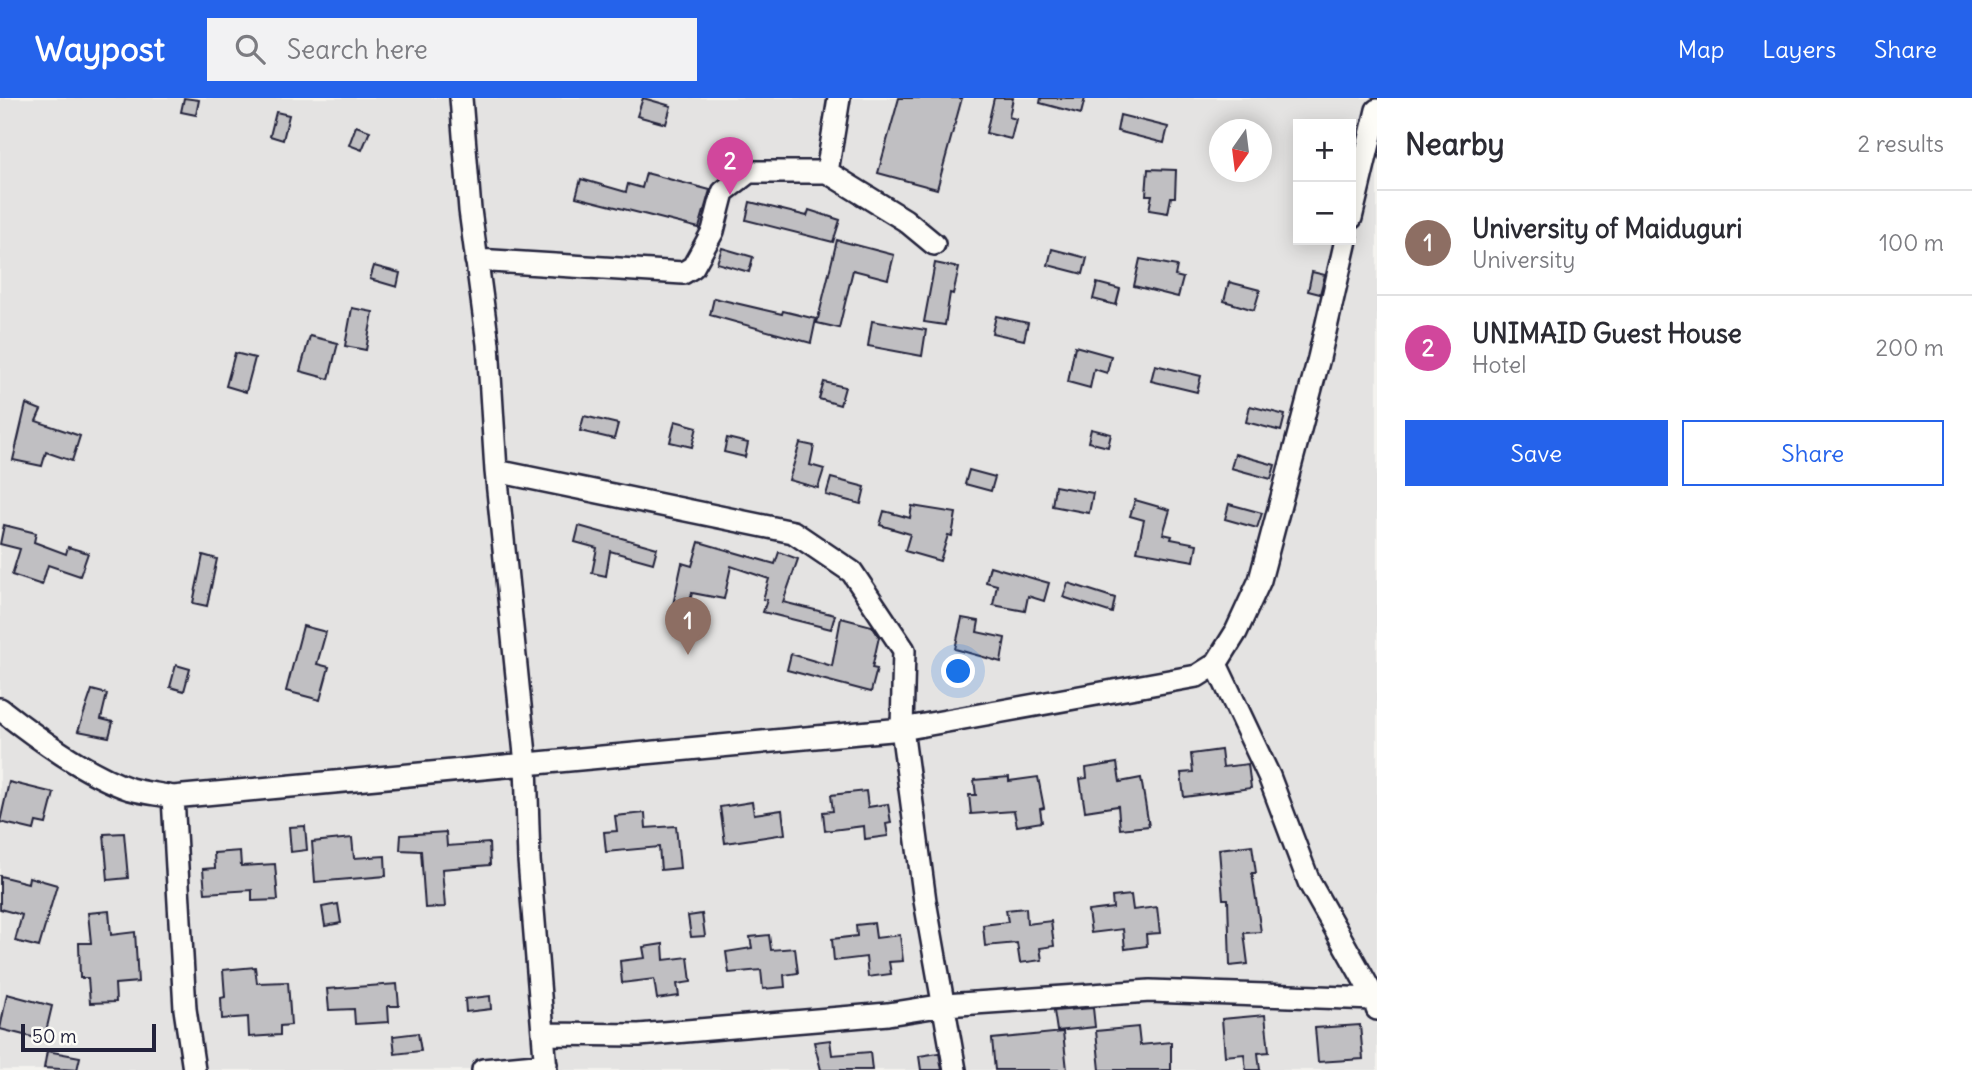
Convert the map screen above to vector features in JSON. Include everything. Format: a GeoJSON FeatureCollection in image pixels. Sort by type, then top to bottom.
{"type":"FeatureCollection","features":[{"type":"Feature","properties":{"kind":"street"},"geometry":{"type":"LineString","coordinates":[[461,98],[476,260],[488,344],[496,471],[526,764],[530,874],[546,1067],[483,1070]]}},
{"type":"Feature","properties":{"kind":"street"},"geometry":{"type":"LineString","coordinates":[[827,172],[839,98]]}},
{"type":"Feature","properties":{"kind":"street"},"geometry":{"type":"LineString","coordinates":[[1356,208],[1368,184],[1377,110]]}},
{"type":"Feature","properties":{"kind":"street"},"geometry":{"type":"LineString","coordinates":[[476,260],[683,273],[694,267],[713,230],[723,192],[749,172],[791,169],[827,172],[905,220],[934,244]]}},
{"type":"Feature","properties":{"kind":"street"},"geometry":{"type":"LineString","coordinates":[[0,709],[37,738],[115,783],[134,790],[173,797],[902,729],[1197,676],[1216,664],[1236,632],[1260,580],[1316,370],[1345,245]]}},
{"type":"Feature","properties":{"kind":"street"},"geometry":{"type":"LineString","coordinates":[[496,471],[793,532],[852,572],[904,650],[902,729],[925,901],[955,1070]]}},
{"type":"Feature","properties":{"kind":"street"},"geometry":{"type":"LineString","coordinates":[[1216,664],[1269,776],[1309,883],[1376,1004]]}},
{"type":"Feature","properties":{"kind":"street"},"geometry":{"type":"LineString","coordinates":[[0,728],[37,738]]}},
{"type":"Feature","properties":{"kind":"street"},"geometry":{"type":"LineString","coordinates":[[173,797],[185,1009],[194,1070]]}},
{"type":"Feature","properties":{"kind":"street"},"geometry":{"type":"LineString","coordinates":[[544,1034],[639,1035],[888,1014],[945,1005],[1150,992],[1376,1004]]}},
{"type":"Feature","properties":{"kind":"shaded area"},"geometry":{"type":"Polygon","coordinates":[[[0,98],[1377,98],[1377,1070],[0,1070],[0,98]]]}},
{"type":"Feature","properties":{"kind":"building"},"geometry":{"type":"Polygon","coordinates":[[[184,98],[199,100],[196,115],[181,112],[184,98]]]}},
{"type":"Feature","properties":{"kind":"building"},"geometry":{"type":"Polygon","coordinates":[[[643,98],[671,106],[666,124],[637,116],[643,98]]]}},
{"type":"Feature","properties":{"kind":"building"},"geometry":{"type":"Polygon","coordinates":[[[899,98],[962,98],[937,189],[878,173],[899,98]]]}},
{"type":"Feature","properties":{"kind":"building"},"geometry":{"type":"Polygon","coordinates":[[[994,98],[1013,98],[1009,117],[1016,119],[1011,139],[986,133],[994,98]]]}},
{"type":"Feature","properties":{"kind":"building"},"geometry":{"type":"Polygon","coordinates":[[[1041,98],[1085,98],[1081,114],[1040,103],[1041,98]]]}},
{"type":"Feature","properties":{"kind":"building"},"geometry":{"type":"Polygon","coordinates":[[[276,112],[289,115],[283,140],[270,136],[276,112]]]}},
{"type":"Feature","properties":{"kind":"building"},"geometry":{"type":"Polygon","coordinates":[[[1120,115],[1168,127],[1164,143],[1117,131],[1120,115]]]}},
{"type":"Feature","properties":{"kind":"building"},"geometry":{"type":"Polygon","coordinates":[[[356,126],[370,131],[362,150],[349,145],[356,126]]]}},
{"type":"Feature","properties":{"kind":"building"},"geometry":{"type":"Polygon","coordinates":[[[1148,169],[1176,170],[1175,197],[1171,197],[1168,213],[1149,210],[1152,195],[1146,195],[1148,169]]]}},
{"type":"Feature","properties":{"kind":"building"},"geometry":{"type":"Polygon","coordinates":[[[646,173],[710,190],[699,228],[576,197],[581,179],[626,192],[628,184],[642,188],[646,173]]]}},
{"type":"Feature","properties":{"kind":"building"},"geometry":{"type":"Polygon","coordinates":[[[750,202],[807,216],[809,210],[840,220],[833,242],[746,220],[750,202]]]}},
{"type":"Feature","properties":{"kind":"building"},"geometry":{"type":"Polygon","coordinates":[[[837,240],[894,255],[888,279],[853,270],[839,328],[817,323],[837,240]]]}},
{"type":"Feature","properties":{"kind":"building"},"geometry":{"type":"Polygon","coordinates":[[[722,248],[753,257],[749,272],[717,263],[722,248]]]}},
{"type":"Feature","properties":{"kind":"building"},"geometry":{"type":"Polygon","coordinates":[[[1052,249],[1087,258],[1083,274],[1048,265],[1052,249]]]}},
{"type":"Feature","properties":{"kind":"building"},"geometry":{"type":"Polygon","coordinates":[[[1140,259],[1177,266],[1175,276],[1183,278],[1178,297],[1134,286],[1140,259]]]}},
{"type":"Feature","properties":{"kind":"building"},"geometry":{"type":"Polygon","coordinates":[[[935,263],[959,268],[953,294],[950,293],[945,325],[924,322],[935,263]]]}},
{"type":"Feature","properties":{"kind":"building"},"geometry":{"type":"Polygon","coordinates":[[[374,266],[400,273],[397,287],[370,279],[374,266]]]}},
{"type":"Feature","properties":{"kind":"building"},"geometry":{"type":"Polygon","coordinates":[[[1312,272],[1325,275],[1320,294],[1308,291],[1312,272]]]}},
{"type":"Feature","properties":{"kind":"building"},"geometry":{"type":"Polygon","coordinates":[[[1229,282],[1260,290],[1254,310],[1224,301],[1229,282]]]}},
{"type":"Feature","properties":{"kind":"building"},"geometry":{"type":"Polygon","coordinates":[[[1097,283],[1120,289],[1116,305],[1093,299],[1097,283]]]}},
{"type":"Feature","properties":{"kind":"building"},"geometry":{"type":"Polygon","coordinates":[[[714,298],[816,319],[811,343],[710,315],[714,298]]]}},
{"type":"Feature","properties":{"kind":"building"},"geometry":{"type":"Polygon","coordinates":[[[352,308],[373,312],[366,350],[345,346],[352,308]]]}},
{"type":"Feature","properties":{"kind":"building"},"geometry":{"type":"Polygon","coordinates":[[[996,316],[1028,323],[1024,340],[992,333],[996,316]]]}},
{"type":"Feature","properties":{"kind":"building"},"geometry":{"type":"Polygon","coordinates":[[[872,321],[926,330],[922,356],[868,346],[872,321]]]}},
{"type":"Feature","properties":{"kind":"building"},"geometry":{"type":"Polygon","coordinates":[[[310,336],[338,343],[329,379],[300,371],[310,336]]]}},
{"type":"Feature","properties":{"kind":"building"},"geometry":{"type":"Polygon","coordinates":[[[1075,346],[1111,356],[1107,373],[1094,369],[1090,388],[1068,382],[1075,346]]]}},
{"type":"Feature","properties":{"kind":"building"},"geometry":{"type":"Polygon","coordinates":[[[235,353],[255,358],[246,392],[226,386],[235,353]]]}},
{"type":"Feature","properties":{"kind":"building"},"geometry":{"type":"Polygon","coordinates":[[[1155,365],[1201,376],[1197,392],[1151,381],[1155,365]]]}},
{"type":"Feature","properties":{"kind":"building"},"geometry":{"type":"Polygon","coordinates":[[[824,382],[845,387],[840,405],[819,399],[824,382]]]}},
{"type":"Feature","properties":{"kind":"building"},"geometry":{"type":"Polygon","coordinates":[[[26,404],[41,410],[36,421],[80,436],[72,461],[46,452],[42,466],[13,460],[26,404]]]}},
{"type":"Feature","properties":{"kind":"building"},"geometry":{"type":"Polygon","coordinates":[[[1250,406],[1285,415],[1281,431],[1246,422],[1250,406]]]}},
{"type":"Feature","properties":{"kind":"building"},"geometry":{"type":"Polygon","coordinates":[[[584,416],[618,424],[614,439],[580,431],[584,416]]]}},
{"type":"Feature","properties":{"kind":"building"},"geometry":{"type":"Polygon","coordinates":[[[675,421],[697,427],[692,447],[670,442],[675,421]]]}},
{"type":"Feature","properties":{"kind":"building"},"geometry":{"type":"Polygon","coordinates":[[[1091,429],[1111,434],[1108,447],[1088,442],[1091,429]]]}},
{"type":"Feature","properties":{"kind":"building"},"geometry":{"type":"Polygon","coordinates":[[[727,438],[748,443],[745,457],[724,452],[727,438]]]}},
{"type":"Feature","properties":{"kind":"building"},"geometry":{"type":"Polygon","coordinates":[[[800,443],[814,446],[810,465],[824,469],[818,488],[789,480],[800,443]]]}},
{"type":"Feature","properties":{"kind":"building"},"geometry":{"type":"Polygon","coordinates":[[[1235,454],[1275,465],[1271,479],[1231,468],[1235,454]]]}},
{"type":"Feature","properties":{"kind":"building"},"geometry":{"type":"Polygon","coordinates":[[[969,470],[995,477],[991,491],[965,484],[969,470]]]}},
{"type":"Feature","properties":{"kind":"building"},"geometry":{"type":"Polygon","coordinates":[[[831,478],[865,487],[861,504],[826,495],[831,478]]]}},
{"type":"Feature","properties":{"kind":"building"},"geometry":{"type":"Polygon","coordinates":[[[1055,486],[1093,493],[1089,513],[1052,506],[1055,486]]]}},
{"type":"Feature","properties":{"kind":"building"},"geometry":{"type":"Polygon","coordinates":[[[1135,500],[1170,510],[1163,534],[1172,536],[1171,539],[1197,544],[1194,561],[1137,551],[1144,520],[1130,516],[1135,500]]]}},
{"type":"Feature","properties":{"kind":"building"},"geometry":{"type":"Polygon","coordinates":[[[1229,504],[1262,513],[1257,528],[1225,519],[1229,504]]]}},
{"type":"Feature","properties":{"kind":"building"},"geometry":{"type":"Polygon","coordinates":[[[912,506],[956,513],[952,536],[948,535],[940,561],[905,551],[910,534],[880,525],[884,511],[910,518],[912,506]]]}},
{"type":"Feature","properties":{"kind":"building"},"geometry":{"type":"Polygon","coordinates":[[[4,525],[36,533],[34,542],[66,554],[68,547],[88,553],[80,576],[48,565],[42,585],[12,575],[20,549],[0,544],[4,525]]]}},
{"type":"Feature","properties":{"kind":"building"},"geometry":{"type":"Polygon","coordinates":[[[579,526],[657,548],[653,563],[610,551],[606,576],[592,573],[597,548],[575,542],[579,526]]]}},
{"type":"Feature","properties":{"kind":"building"},"geometry":{"type":"Polygon","coordinates":[[[699,542],[775,564],[779,552],[798,559],[783,602],[835,615],[831,629],[763,612],[767,600],[763,599],[769,579],[731,566],[724,599],[692,593],[688,609],[673,605],[682,563],[692,566],[699,542]]]}},
{"type":"Feature","properties":{"kind":"building"},"geometry":{"type":"Polygon","coordinates":[[[203,555],[217,559],[207,606],[193,603],[203,555]]]}},
{"type":"Feature","properties":{"kind":"building"},"geometry":{"type":"Polygon","coordinates":[[[990,566],[1049,583],[1044,601],[1028,596],[1025,611],[993,605],[997,585],[986,582],[990,566]]]}},
{"type":"Feature","properties":{"kind":"building"},"geometry":{"type":"Polygon","coordinates":[[[1068,583],[1115,598],[1112,613],[1063,597],[1068,583]]]}},
{"type":"Feature","properties":{"kind":"building"},"geometry":{"type":"Polygon","coordinates":[[[841,618],[872,626],[879,637],[872,668],[877,669],[871,692],[787,670],[791,654],[832,666],[841,618]]]}},
{"type":"Feature","properties":{"kind":"building"},"geometry":{"type":"Polygon","coordinates":[[[962,618],[979,621],[977,632],[1005,638],[1001,662],[955,649],[962,618]]]}},
{"type":"Feature","properties":{"kind":"building"},"geometry":{"type":"Polygon","coordinates":[[[303,626],[326,632],[317,664],[329,667],[320,700],[286,691],[303,626]]]}},
{"type":"Feature","properties":{"kind":"building"},"geometry":{"type":"Polygon","coordinates":[[[176,665],[190,669],[184,691],[170,687],[176,665]]]}},
{"type":"Feature","properties":{"kind":"building"},"geometry":{"type":"Polygon","coordinates":[[[92,690],[107,694],[101,719],[113,722],[109,737],[78,731],[92,690]]]}},
{"type":"Feature","properties":{"kind":"building"},"geometry":{"type":"Polygon","coordinates":[[[1221,750],[1223,767],[1248,764],[1251,788],[1184,797],[1181,773],[1193,772],[1191,754],[1221,750]]]}},
{"type":"Feature","properties":{"kind":"building"},"geometry":{"type":"Polygon","coordinates":[[[1117,763],[1120,782],[1141,778],[1149,826],[1120,829],[1118,806],[1085,811],[1080,779],[1087,778],[1086,768],[1117,763]]]}},
{"type":"Feature","properties":{"kind":"building"},"geometry":{"type":"Polygon","coordinates":[[[1009,777],[1009,781],[1038,777],[1044,808],[1040,809],[1042,822],[1017,826],[1014,811],[971,814],[969,795],[976,795],[974,780],[1009,777]]]}},
{"type":"Feature","properties":{"kind":"building"},"geometry":{"type":"Polygon","coordinates":[[[9,782],[54,793],[46,824],[36,822],[34,830],[0,822],[9,782]]]}},
{"type":"Feature","properties":{"kind":"building"},"geometry":{"type":"Polygon","coordinates":[[[866,791],[868,807],[888,804],[891,823],[886,824],[888,836],[865,839],[864,826],[825,831],[823,812],[833,811],[831,795],[866,791]]]}},
{"type":"Feature","properties":{"kind":"building"},"geometry":{"type":"Polygon","coordinates":[[[752,802],[754,814],[782,810],[785,834],[725,843],[720,807],[752,802]]]}},
{"type":"Feature","properties":{"kind":"building"},"geometry":{"type":"Polygon","coordinates":[[[645,813],[646,828],[676,826],[680,868],[661,870],[659,847],[606,852],[604,832],[617,831],[615,816],[645,813]]]}},
{"type":"Feature","properties":{"kind":"building"},"geometry":{"type":"Polygon","coordinates":[[[305,826],[307,850],[291,852],[289,827],[305,826]]]}},
{"type":"Feature","properties":{"kind":"building"},"geometry":{"type":"Polygon","coordinates":[[[446,832],[447,846],[489,843],[490,865],[442,869],[445,907],[425,908],[421,851],[400,850],[401,835],[446,832]]]}},
{"type":"Feature","properties":{"kind":"building"},"geometry":{"type":"Polygon","coordinates":[[[124,833],[128,878],[108,880],[104,834],[124,833]]]}},
{"type":"Feature","properties":{"kind":"building"},"geometry":{"type":"Polygon","coordinates":[[[352,838],[354,858],[385,856],[386,876],[315,882],[312,842],[352,838]]]}},
{"type":"Feature","properties":{"kind":"building"},"geometry":{"type":"Polygon","coordinates":[[[1252,845],[1256,873],[1252,873],[1261,932],[1244,933],[1248,964],[1230,966],[1228,899],[1223,899],[1219,849],[1252,845]]]}},
{"type":"Feature","properties":{"kind":"building"},"geometry":{"type":"Polygon","coordinates":[[[240,851],[241,866],[275,864],[278,900],[252,901],[252,890],[205,893],[203,869],[215,868],[214,853],[240,851]]]}},
{"type":"Feature","properties":{"kind":"building"},"geometry":{"type":"Polygon","coordinates":[[[0,876],[28,883],[29,877],[57,885],[39,947],[15,941],[22,915],[0,909],[0,876]]]}},
{"type":"Feature","properties":{"kind":"building"},"geometry":{"type":"Polygon","coordinates":[[[1131,895],[1133,910],[1157,907],[1160,933],[1146,934],[1147,946],[1125,949],[1123,929],[1091,933],[1088,911],[1113,908],[1112,897],[1131,895]]]}},
{"type":"Feature","properties":{"kind":"building"},"geometry":{"type":"Polygon","coordinates":[[[338,904],[341,923],[325,926],[322,907],[338,904]]]}},
{"type":"Feature","properties":{"kind":"building"},"geometry":{"type":"Polygon","coordinates":[[[1026,908],[1027,924],[1051,921],[1054,946],[1040,948],[1042,960],[1020,963],[1017,943],[985,946],[983,925],[1008,922],[1006,910],[1026,908]]]}},
{"type":"Feature","properties":{"kind":"building"},"geometry":{"type":"Polygon","coordinates":[[[109,911],[111,935],[135,932],[138,982],[115,984],[116,1002],[90,1003],[88,978],[80,978],[79,943],[91,943],[88,913],[109,911]]]}},
{"type":"Feature","properties":{"kind":"building"},"geometry":{"type":"Polygon","coordinates":[[[702,914],[705,936],[691,937],[688,916],[702,914]]]}},
{"type":"Feature","properties":{"kind":"building"},"geometry":{"type":"Polygon","coordinates":[[[874,923],[876,938],[900,935],[903,961],[889,962],[891,974],[868,977],[866,957],[834,961],[832,939],[857,936],[856,925],[874,923]]]}},
{"type":"Feature","properties":{"kind":"building"},"geometry":{"type":"Polygon","coordinates":[[[769,935],[771,950],[795,948],[798,973],[784,975],[785,987],[763,989],[761,970],[729,973],[726,952],[752,948],[750,937],[769,935]]]}},
{"type":"Feature","properties":{"kind":"building"},"geometry":{"type":"Polygon","coordinates":[[[663,944],[664,960],[688,957],[691,982],[677,984],[679,996],[657,999],[654,979],[622,983],[620,961],[645,958],[643,947],[663,944]]]}},
{"type":"Feature","properties":{"kind":"building"},"geometry":{"type":"Polygon","coordinates":[[[255,967],[257,983],[288,982],[291,1025],[280,1026],[280,1035],[249,1037],[248,1017],[222,1019],[221,998],[225,997],[223,970],[255,967]]]}},
{"type":"Feature","properties":{"kind":"building"},"geometry":{"type":"Polygon","coordinates":[[[397,984],[399,1006],[388,1006],[389,1022],[355,1024],[354,1009],[329,1010],[327,989],[397,984]]]}},
{"type":"Feature","properties":{"kind":"building"},"geometry":{"type":"Polygon","coordinates":[[[7,994],[52,1006],[44,1040],[0,1029],[7,994]]]}},
{"type":"Feature","properties":{"kind":"building"},"geometry":{"type":"Polygon","coordinates":[[[490,996],[491,1009],[466,1012],[465,999],[490,996]]]}},
{"type":"Feature","properties":{"kind":"building"},"geometry":{"type":"Polygon","coordinates":[[[1093,1008],[1095,1027],[1057,1031],[1054,1011],[1093,1008]]]}},
{"type":"Feature","properties":{"kind":"building"},"geometry":{"type":"Polygon","coordinates":[[[1265,1015],[1269,1052],[1258,1053],[1260,1070],[1246,1070],[1244,1054],[1225,1056],[1222,1019],[1265,1015]]]}},
{"type":"Feature","properties":{"kind":"building"},"geometry":{"type":"Polygon","coordinates":[[[1360,1025],[1363,1059],[1318,1062],[1315,1028],[1360,1025]]]}},
{"type":"Feature","properties":{"kind":"building"},"geometry":{"type":"Polygon","coordinates":[[[1138,1027],[1140,1045],[1171,1042],[1171,1070],[1100,1070],[1096,1031],[1138,1027]]]}},
{"type":"Feature","properties":{"kind":"building"},"geometry":{"type":"Polygon","coordinates":[[[1063,1032],[1067,1070],[995,1070],[992,1039],[1063,1032]]]}},
{"type":"Feature","properties":{"kind":"building"},"geometry":{"type":"Polygon","coordinates":[[[418,1033],[421,1051],[395,1054],[393,1036],[418,1033]]]}},
{"type":"Feature","properties":{"kind":"building"},"geometry":{"type":"Polygon","coordinates":[[[830,1040],[832,1055],[870,1052],[872,1070],[821,1070],[814,1042],[830,1040]]]}},
{"type":"Feature","properties":{"kind":"building"},"geometry":{"type":"Polygon","coordinates":[[[47,1051],[80,1057],[77,1070],[44,1068],[47,1051]]]}},
{"type":"Feature","properties":{"kind":"building"},"geometry":{"type":"Polygon","coordinates":[[[939,1053],[942,1070],[921,1070],[919,1056],[939,1053]]]}},
{"type":"Feature","properties":{"kind":"place","name":"UNIMAID Guest House"},"geometry":{"type":"Point","coordinates":[730,195]}},
{"type":"Feature","properties":{"kind":"place","name":"University of Maiduguri"},"geometry":{"type":"Point","coordinates":[688,655]}}]}
